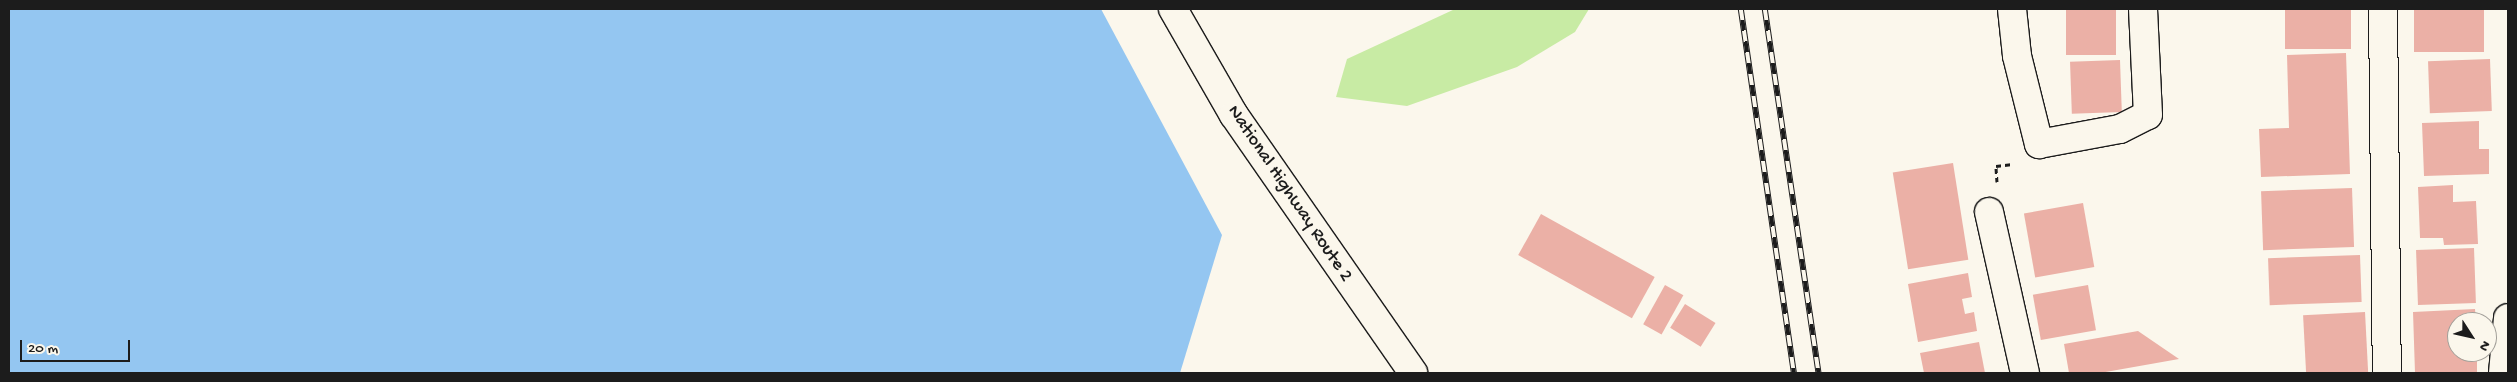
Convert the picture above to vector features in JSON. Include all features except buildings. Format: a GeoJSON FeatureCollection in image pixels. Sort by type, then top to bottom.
{"type":"FeatureCollection","features":[{"type":"Feature","properties":{"kind":"main road","name":"National Highway Route 2"},"geometry":{"type":"LineString","coordinates":[[1173,9],[1234,115],[1413,373]]}},
{"type":"Feature","properties":{"kind":"main road"},"geometry":{"type":"LineString","coordinates":[[2012,9],[2017,56],[2039,144],[2120,129],[2148,115],[2144,9]]}},
{"type":"Feature","properties":{"kind":"main road"},"geometry":{"type":"LineString","coordinates":[[2382,9],[2387,373]]}},
{"type":"Feature","properties":{"kind":"main road"},"geometry":{"type":"LineString","coordinates":[[1993,202],[2025,373]]}},
{"type":"Feature","properties":{"kind":"main road"},"geometry":{"type":"LineString","coordinates":[[2503,373],[2508,318]]}},
{"type":"Feature","properties":{"kind":"path"},"geometry":{"type":"LineString","coordinates":[[1993,202],[1996,166],[2018,164]]}},
{"type":"Feature","properties":{"kind":"green space"},"geometry":{"type":"Polygon","coordinates":[[[1455,9],[1589,9],[1575,32],[1517,67],[1407,106],[1336,97],[1347,59],[1455,9]]]}},
{"type":"Feature","properties":{"kind":"water"},"geometry":{"type":"Polygon","coordinates":[[[9,9],[1101,9],[1222,235],[1180,373],[9,373],[9,9]]]}},
{"type":"Feature","properties":{"kind":"railway"},"geometry":{"type":"LineString","coordinates":[[1741,9],[1794,373]]}},
{"type":"Feature","properties":{"kind":"railway"},"geometry":{"type":"LineString","coordinates":[[1765,9],[1819,373]]}}]}
